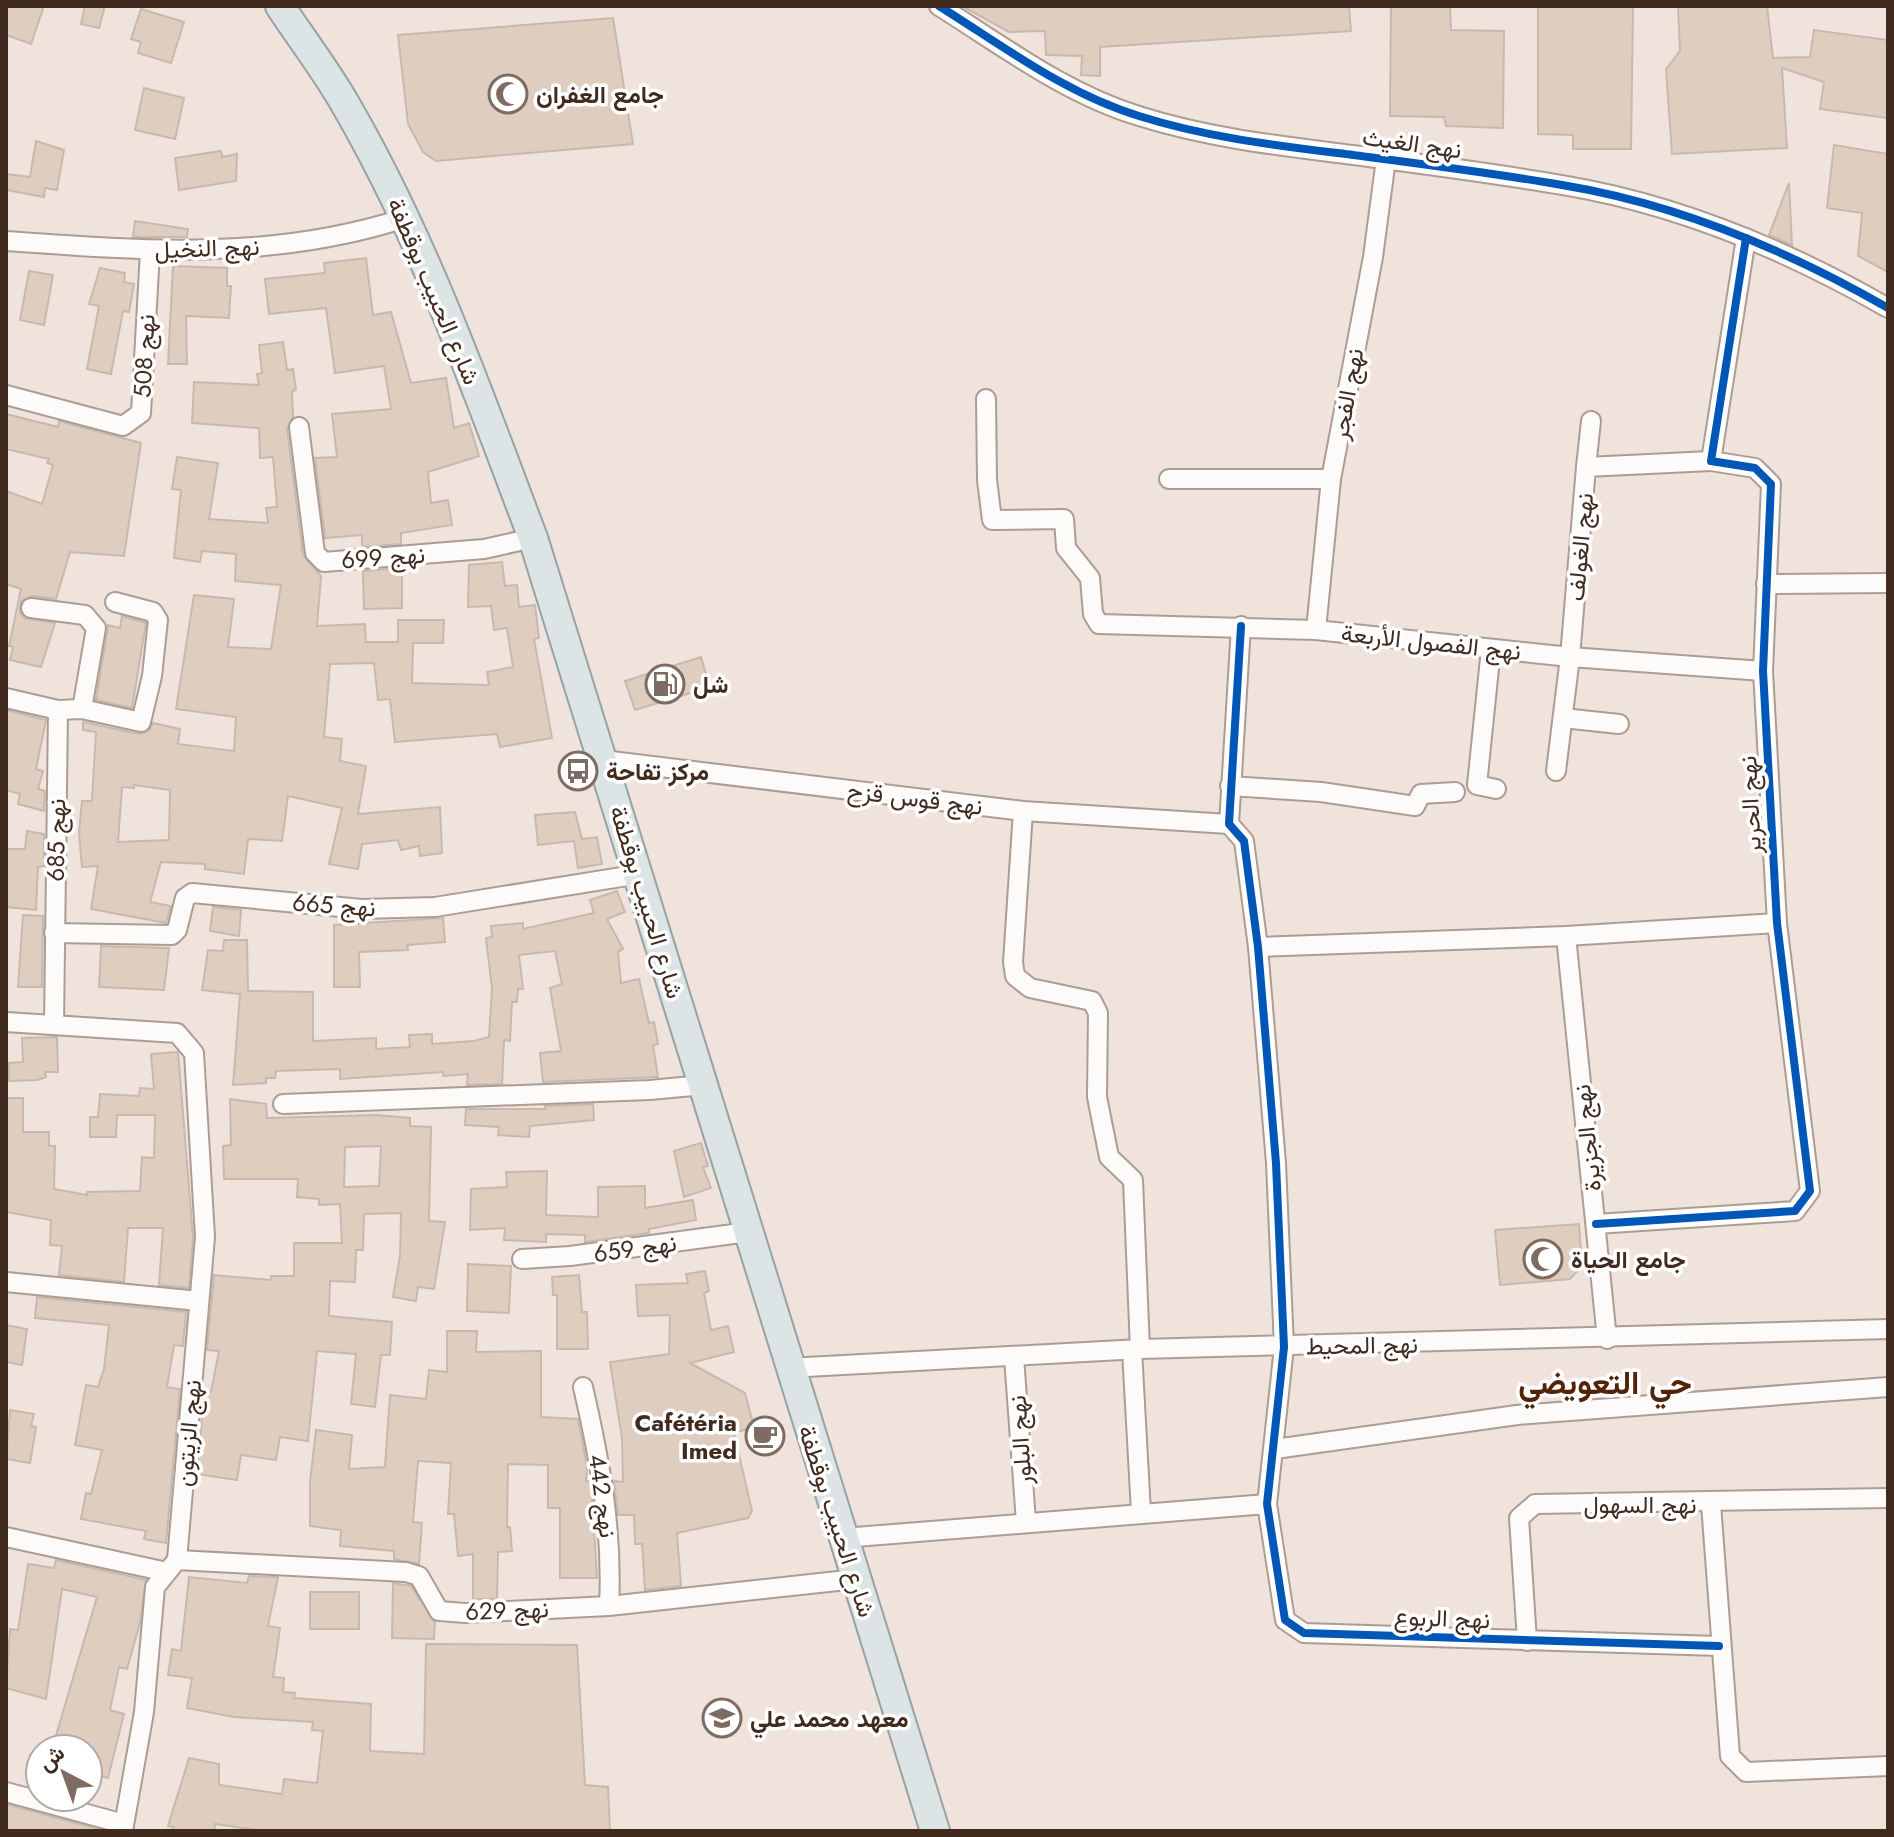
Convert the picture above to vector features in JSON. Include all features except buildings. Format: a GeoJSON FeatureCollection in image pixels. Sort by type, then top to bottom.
{"type":"FeatureCollection","features":[{"type":"Feature","properties":{"kind":"main road","name":"شارع الحبيب بوقطفة"},"geometry":{"type":"LineString","coordinates":[[280,6],[344,100],[405,218],[461,347],[533,538],[640,874],[788,1368],[935,1831]]}},
{"type":"Feature","properties":{"kind":"street","name":"نهج الغيث"},"geometry":{"type":"LineString","coordinates":[[939,6],[1064,84],[1100,103],[1140,117],[1229,138],[1612,195],[1664,208],[1810,265],[1888,308]]}},
{"type":"Feature","properties":{"kind":"street","name":"نهج الفجر"},"geometry":{"type":"LineString","coordinates":[[1316,630],[1331,479],[1373,257],[1386,159]]}},
{"type":"Feature","properties":{"kind":"street","name":"نهج النخيل"},"geometry":{"type":"LineString","coordinates":[[6,241],[150,251],[241,251],[360,233],[405,218]]}},
{"type":"Feature","properties":{"kind":"street"},"geometry":{"type":"LineString","coordinates":[[1711,461],[1746,238]]}},
{"type":"Feature","properties":{"kind":"street","name":"نهج 508"},"geometry":{"type":"LineString","coordinates":[[6,395],[123,426],[141,413],[150,251]]}},
{"type":"Feature","properties":{"kind":"street","name":"نهج الفصول الأربعة"},"geometry":{"type":"LineString","coordinates":[[986,399],[992,520],[1064,519],[1066,548],[1090,578],[1093,614],[1099,624],[1316,630],[1570,657],[1763,671]]}},
{"type":"Feature","properties":{"kind":"street"},"geometry":{"type":"LineString","coordinates":[[1586,467],[1591,421]]}},
{"type":"Feature","properties":{"kind":"street","name":"نهج 699"},"geometry":{"type":"LineString","coordinates":[[299,427],[315,553],[324,562],[484,549],[533,538]]}},
{"type":"Feature","properties":{"kind":"street","name":"نهج الغولف"},"geometry":{"type":"LineString","coordinates":[[1556,771],[1570,657],[1586,467],[1711,461]]}},
{"type":"Feature","properties":{"kind":"street","name":"نهج الحرير"},"geometry":{"type":"LineString","coordinates":[[1596,1224],[1795,1211],[1810,1191],[1777,923],[1763,671],[1771,484],[1755,468],[1711,461]]}},
{"type":"Feature","properties":{"kind":"street"},"geometry":{"type":"LineString","coordinates":[[1169,479],[1331,479]]}},
{"type":"Feature","properties":{"kind":"street"},"geometry":{"type":"LineString","coordinates":[[1766,584],[1888,583]]}},
{"type":"Feature","properties":{"kind":"street"},"geometry":{"type":"LineString","coordinates":[[6,698],[58,710],[82,709],[141,722],[152,676],[158,620],[153,612],[115,602]]}},
{"type":"Feature","properties":{"kind":"street"},"geometry":{"type":"LineString","coordinates":[[31,608],[85,615],[96,628],[82,709]]}},
{"type":"Feature","properties":{"kind":"street"},"geometry":{"type":"LineString","coordinates":[[1229,824],[1241,626]]}},
{"type":"Feature","properties":{"kind":"street"},"geometry":{"type":"LineString","coordinates":[[1491,649],[1477,785],[1496,789]]}},
{"type":"Feature","properties":{"kind":"street","name":"نهج 685"},"geometry":{"type":"LineString","coordinates":[[54,1025],[58,710]]}},
{"type":"Feature","properties":{"kind":"street"},"geometry":{"type":"LineString","coordinates":[[1563,718],[1619,724]]}},
{"type":"Feature","properties":{"kind":"street","name":"نهج قوس قزح"},"geometry":{"type":"LineString","coordinates":[[603,760],[1023,811],[1229,824]]}},
{"type":"Feature","properties":{"kind":"street"},"geometry":{"type":"LineString","coordinates":[[1230,786],[1321,792],[1415,806],[1421,794],[1455,792]]}},
{"type":"Feature","properties":{"kind":"street"},"geometry":{"type":"LineString","coordinates":[[1023,811],[1013,962],[1015,976],[1030,988],[1092,1001],[1098,1013],[1097,1097],[1109,1157],[1133,1180],[1141,1512]]}},
{"type":"Feature","properties":{"kind":"street","name":"نهج الربوع"},"geometry":{"type":"LineString","coordinates":[[1229,824],[1244,841],[1258,947],[1276,1163],[1284,1347],[1267,1504],[1285,1620],[1304,1633],[1719,1646]]}},
{"type":"Feature","properties":{"kind":"street","name":"نهج 665"},"geometry":{"type":"LineString","coordinates":[[54,933],[172,935],[177,930],[185,898],[192,893],[362,909],[419,908],[640,874]]}},
{"type":"Feature","properties":{"kind":"street"},"geometry":{"type":"LineString","coordinates":[[1258,947],[1566,936],[1777,923]]}},
{"type":"Feature","properties":{"kind":"street","name":"نهج الجزيرة"},"geometry":{"type":"LineString","coordinates":[[1566,936],[1607,1339]]}},
{"type":"Feature","properties":{"kind":"street"},"geometry":{"type":"LineString","coordinates":[[6,1022],[54,1025]]}},
{"type":"Feature","properties":{"kind":"street","name":"نهج الزيتون"},"geometry":{"type":"LineString","coordinates":[[54,1025],[177,1033],[194,1053],[205,1237],[172,1566],[155,1587],[144,1712],[124,1828]]}},
{"type":"Feature","properties":{"kind":"street"},"geometry":{"type":"LineString","coordinates":[[283,1104],[703,1085]]}},
{"type":"Feature","properties":{"kind":"street","name":"نهج 659"},"geometry":{"type":"LineString","coordinates":[[522,1259],[570,1256],[748,1232]]}},
{"type":"Feature","properties":{"kind":"street"},"geometry":{"type":"LineString","coordinates":[[6,1282],[199,1301]]}},
{"type":"Feature","properties":{"kind":"street","name":"نهج المحيط"},"geometry":{"type":"LineString","coordinates":[[788,1368],[1136,1350],[1888,1329]]}},
{"type":"Feature","properties":{"kind":"street","name":"نهج البلور"},"geometry":{"type":"LineString","coordinates":[[1014,1357],[1026,1522]]}},
{"type":"Feature","properties":{"kind":"street","name":"نهج 442"},"geometry":{"type":"LineString","coordinates":[[583,1387],[604,1477],[612,1557],[609,1606]]}},
{"type":"Feature","properties":{"kind":"street"},"geometry":{"type":"LineString","coordinates":[[1275,1449],[1517,1415],[1888,1387]]}},
{"type":"Feature","properties":{"kind":"street","name":"نهج السهول"},"geometry":{"type":"LineString","coordinates":[[1527,1641],[1519,1518],[1535,1504],[1711,1504],[1888,1498]]}},
{"type":"Feature","properties":{"kind":"street"},"geometry":{"type":"LineString","coordinates":[[843,1538],[1267,1504]]}},
{"type":"Feature","properties":{"kind":"street"},"geometry":{"type":"LineString","coordinates":[[1711,1504],[1719,1646],[1730,1756],[1746,1772],[1888,1766]]}},
{"type":"Feature","properties":{"kind":"street"},"geometry":{"type":"LineString","coordinates":[[6,1537],[172,1566]]}},
{"type":"Feature","properties":{"kind":"street","name":"نهج 629"},"geometry":{"type":"LineString","coordinates":[[172,1566],[406,1572],[419,1576],[439,1611],[465,1613],[609,1606],[856,1579]]}},
{"type":"Feature","properties":{"kind":"street"},"geometry":{"type":"LineString","coordinates":[[6,1792],[124,1828]]}},
{"type":"Feature","properties":{"kind":"cycle path"},"geometry":{"type":"LineString","coordinates":[[939,6],[1061,82],[1112,107],[1139,116],[1245,140],[1605,193],[1730,232],[1811,267],[1888,308]]}},
{"type":"Feature","properties":{"kind":"cycle path"},"geometry":{"type":"LineString","coordinates":[[1596,1224],[1795,1211],[1810,1191],[1777,923],[1763,671],[1771,484],[1755,468],[1711,461],[1746,238]]}},
{"type":"Feature","properties":{"kind":"cycle path"},"geometry":{"type":"LineString","coordinates":[[1241,626],[1229,824],[1244,841],[1258,947],[1276,1163],[1284,1347],[1267,1504],[1285,1620],[1304,1633],[1719,1646]]}},
{"type":"Feature","properties":{"kind":"place","name":"جامع الغفران"},"geometry":{"type":"Point","coordinates":[508,94]}},
{"type":"Feature","properties":{"kind":"place","name":"شل"},"geometry":{"type":"Point","coordinates":[665,684]}},
{"type":"Feature","properties":{"kind":"place","name":"مركز تفاحة"},"geometry":{"type":"Point","coordinates":[578,771]}},
{"type":"Feature","properties":{"kind":"place","name":"جامع الحياة"},"geometry":{"type":"Point","coordinates":[1543,1259]}},
{"type":"Feature","properties":{"kind":"place","name":"Cafétéria Imed"},"geometry":{"type":"Point","coordinates":[765,1436]}},
{"type":"Feature","properties":{"kind":"place","name":"معهد محمد علي"},"geometry":{"type":"Point","coordinates":[722,1718]}},
{"type":"Feature","properties":{"kind":"district","name":"حي التعويضي"},"geometry":{"type":"Point","coordinates":[1605,1383]}}]}
